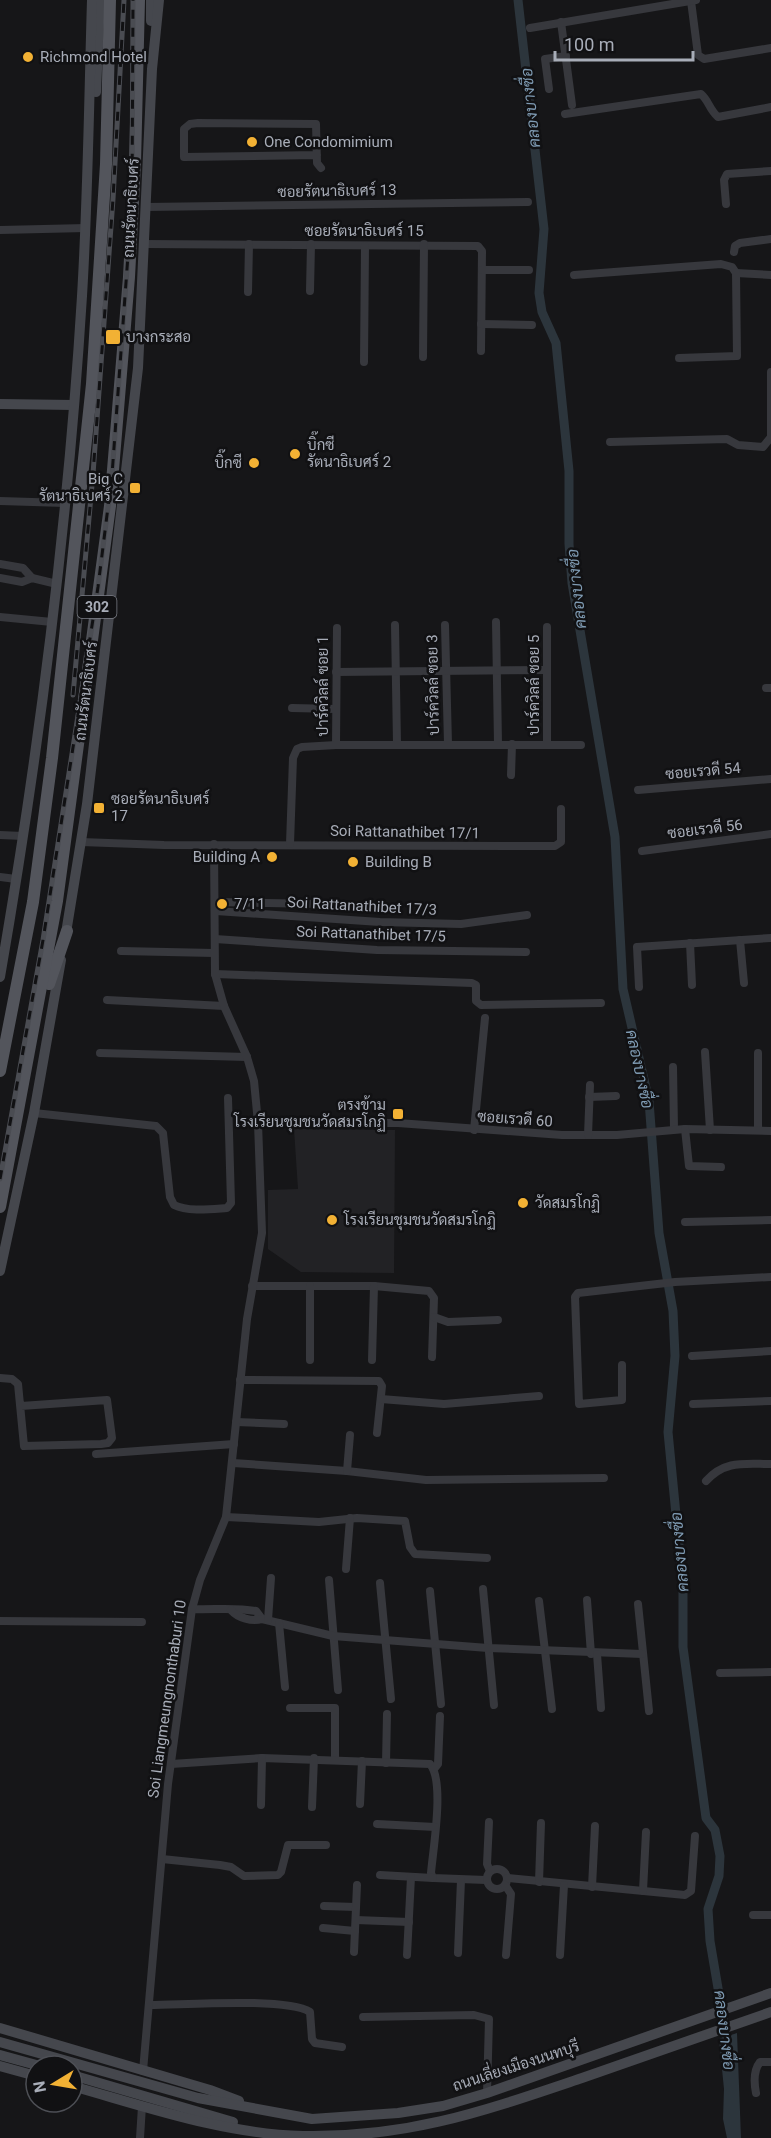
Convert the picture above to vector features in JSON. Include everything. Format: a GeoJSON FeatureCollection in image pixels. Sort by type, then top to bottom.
{"type":"FeatureCollection","features":[{"type":"Feature","properties":{"kind":"main road","name":"302"},"geometry":{"type":"LineString","coordinates":[[0,977],[52,622],[65,503],[86,228],[92,0]]}},
{"type":"Feature","properties":{"kind":"main road"},"geometry":{"type":"LineString","coordinates":[[89,155],[99,58],[100,0]]}},
{"type":"Feature","properties":{"kind":"main road","name":"ถนนรัตนาธิเบศร์"},"geometry":{"type":"LineString","coordinates":[[0,1071],[33,902],[51,769],[86,442],[106,164],[110,0]]}},
{"type":"Feature","properties":{"kind":"main road","name":"ถนนรัตนาธิเบศร์"},"geometry":{"type":"LineString","coordinates":[[0,1207],[57,901],[110,506],[129,277],[135,163],[139,0]]}},
{"type":"Feature","properties":{"kind":"main road"},"geometry":{"type":"LineString","coordinates":[[151,0],[153,64]]}},
{"type":"Feature","properties":{"kind":"main road","name":"ถนนรัตนาธิเบศร์"},"geometry":{"type":"LineString","coordinates":[[0,1272],[67,931],[81,842],[125,498],[138,368],[153,64],[159,0]]}},
{"type":"Feature","properties":{"kind":"main road"},"geometry":{"type":"LineString","coordinates":[[0,404],[74,405]]}},
{"type":"Feature","properties":{"kind":"main road"},"geometry":{"type":"LineString","coordinates":[[36,1020],[67,931]]}},
{"type":"Feature","properties":{"kind":"main road"},"geometry":{"type":"LineString","coordinates":[[0,1066],[0,1071]]}},
{"type":"Feature","properties":{"kind":"main road","name":"ถนนเลี่ยงเมืองนนทบุรี"},"geometry":{"type":"LineString","coordinates":[[261,2110],[312,2119],[348,2118],[443,2106],[487,2093],[771,1993]]}},
{"type":"Feature","properties":{"kind":"main road","name":"ถนนเลี่ยงเมืองนนทบุรี"},"geometry":{"type":"LineString","coordinates":[[264,2132],[303,2136],[348,2135],[404,2131],[445,2122],[771,2012]]}},
{"type":"Feature","properties":{"kind":"main road"},"geometry":{"type":"LineString","coordinates":[[0,2028],[210,2090],[261,2110]]}},
{"type":"Feature","properties":{"kind":"main road"},"geometry":{"type":"LineString","coordinates":[[0,2042],[174,2092],[261,2110]]}},
{"type":"Feature","properties":{"kind":"main road"},"geometry":{"type":"LineString","coordinates":[[0,2055],[24,2062]]}},
{"type":"Feature","properties":{"kind":"main road"},"geometry":{"type":"LineString","coordinates":[[0,2066],[24,2073]]}},
{"type":"Feature","properties":{"kind":"main road"},"geometry":{"type":"LineString","coordinates":[[84,2078],[264,2132]]}},
{"type":"Feature","properties":{"kind":"main road"},"geometry":{"type":"LineString","coordinates":[[84,2089],[208,2124],[264,2132]]}},
{"type":"Feature","properties":{"kind":"street"},"geometry":{"type":"LineString","coordinates":[[530,28],[694,0],[698,54],[704,59],[771,48]]}},
{"type":"Feature","properties":{"kind":"street"},"geometry":{"type":"LineString","coordinates":[[561,22],[572,105]]}},
{"type":"Feature","properties":{"kind":"street"},"geometry":{"type":"LineString","coordinates":[[549,89],[545,59],[566,56]]}},
{"type":"Feature","properties":{"kind":"street"},"geometry":{"type":"LineString","coordinates":[[565,114],[701,94],[706,98],[709,108],[718,117],[771,107]]}},
{"type":"Feature","properties":{"kind":"street"},"geometry":{"type":"LineString","coordinates":[[317,155],[184,157],[184,129],[190,123],[316,124],[317,155],[321,168]]}},
{"type":"Feature","properties":{"kind":"street"},"geometry":{"type":"LineString","coordinates":[[726,204],[724,180],[728,174],[771,171]]}},
{"type":"Feature","properties":{"kind":"street","name":"ซอยรัตนาธิเบศร์ 13"},"geometry":{"type":"LineString","coordinates":[[146,207],[528,202]]}},
{"type":"Feature","properties":{"kind":"street"},"geometry":{"type":"LineString","coordinates":[[0,230],[86,228]]}},
{"type":"Feature","properties":{"kind":"street"},"geometry":{"type":"LineString","coordinates":[[734,252],[736,244],[771,239]]}},
{"type":"Feature","properties":{"kind":"street","name":"ซอยรัตนาธิเบศร์ 15"},"geometry":{"type":"LineString","coordinates":[[144,244],[478,246],[482,251],[481,351]]}},
{"type":"Feature","properties":{"kind":"street"},"geometry":{"type":"LineString","coordinates":[[248,292],[249,244]]}},
{"type":"Feature","properties":{"kind":"street"},"geometry":{"type":"LineString","coordinates":[[310,291],[311,244]]}},
{"type":"Feature","properties":{"kind":"street"},"geometry":{"type":"LineString","coordinates":[[423,357],[424,244]]}},
{"type":"Feature","properties":{"kind":"street"},"geometry":{"type":"LineString","coordinates":[[364,363],[365,246]]}},
{"type":"Feature","properties":{"kind":"street"},"geometry":{"type":"LineString","coordinates":[[574,275],[721,264],[732,267],[736,273],[737,356],[679,358]]}},
{"type":"Feature","properties":{"kind":"street"},"geometry":{"type":"LineString","coordinates":[[482,270],[529,270]]}},
{"type":"Feature","properties":{"kind":"street"},"geometry":{"type":"LineString","coordinates":[[736,273],[771,276]]}},
{"type":"Feature","properties":{"kind":"street"},"geometry":{"type":"LineString","coordinates":[[481,324],[532,325]]}},
{"type":"Feature","properties":{"kind":"street"},"geometry":{"type":"LineString","coordinates":[[610,442],[727,439],[738,445],[764,447],[771,437],[771,372]]}},
{"type":"Feature","properties":{"kind":"street"},"geometry":{"type":"LineString","coordinates":[[0,501],[65,503]]}},
{"type":"Feature","properties":{"kind":"street"},"geometry":{"type":"LineString","coordinates":[[0,564],[23,568],[32,578],[57,584]]}},
{"type":"Feature","properties":{"kind":"street"},"geometry":{"type":"LineString","coordinates":[[0,579],[22,582],[32,578]]}},
{"type":"Feature","properties":{"kind":"street"},"geometry":{"type":"LineString","coordinates":[[0,617],[52,622]]}},
{"type":"Feature","properties":{"kind":"street"},"geometry":{"type":"LineString","coordinates":[[496,622],[498,744]]}},
{"type":"Feature","properties":{"kind":"street"},"geometry":{"type":"LineString","coordinates":[[395,626],[397,744]]}},
{"type":"Feature","properties":{"kind":"street","name":"ปาร์ควิลล์ ซอย 3"},"geometry":{"type":"LineString","coordinates":[[446,626],[448,744]]}},
{"type":"Feature","properties":{"kind":"street","name":"ปาร์ควิลล์ ซอย 5"},"geometry":{"type":"LineString","coordinates":[[547,627],[547,744]]}},
{"type":"Feature","properties":{"kind":"street","name":"ปาร์ควิลล์ ซอย 1"},"geometry":{"type":"LineString","coordinates":[[336,745],[337,628]]}},
{"type":"Feature","properties":{"kind":"street"},"geometry":{"type":"LineString","coordinates":[[336,672],[547,670]]}},
{"type":"Feature","properties":{"kind":"street"},"geometry":{"type":"LineString","coordinates":[[292,708],[336,709]]}},
{"type":"Feature","properties":{"kind":"street"},"geometry":{"type":"LineString","coordinates":[[290,844],[292,758],[297,749],[302,747],[397,744],[581,745]]}},
{"type":"Feature","properties":{"kind":"street"},"geometry":{"type":"LineString","coordinates":[[512,744],[512,775]]}},
{"type":"Feature","properties":{"kind":"street","name":"ซอยเรวดี 54"},"geometry":{"type":"LineString","coordinates":[[638,790],[771,779]]}},
{"type":"Feature","properties":{"kind":"street","name":"Soi Rattanathibet 17/1"},"geometry":{"type":"LineString","coordinates":[[214,844],[555,846],[561,842],[561,809]]}},
{"type":"Feature","properties":{"kind":"street","name":"ซอยเรวดี 56"},"geometry":{"type":"LineString","coordinates":[[642,851],[771,834]]}},
{"type":"Feature","properties":{"kind":"street"},"geometry":{"type":"LineString","coordinates":[[0,835],[22,836]]}},
{"type":"Feature","properties":{"kind":"street"},"geometry":{"type":"LineString","coordinates":[[81,842],[214,844]]}},
{"type":"Feature","properties":{"kind":"street","name":"Soi Liangmeungnonthaburi 10"},"geometry":{"type":"LineString","coordinates":[[143,2071],[171,1764],[192,1609],[200,1581],[226,1517],[240,1380],[252,1286],[262,1233],[254,1081],[247,1057],[224,1006],[215,974],[214,844]]}},
{"type":"Feature","properties":{"kind":"street"},"geometry":{"type":"LineString","coordinates":[[0,878],[16,879]]}},
{"type":"Feature","properties":{"kind":"street"},"geometry":{"type":"LineString","coordinates":[[216,902],[320,904]]}},
{"type":"Feature","properties":{"kind":"street","name":"Soi Rattanathibet 17/3"},"geometry":{"type":"LineString","coordinates":[[216,911],[380,922],[461,924],[490,922],[507,916],[527,915]]}},
{"type":"Feature","properties":{"kind":"street"},"geometry":{"type":"LineString","coordinates":[[639,987],[638,947],[771,938]]}},
{"type":"Feature","properties":{"kind":"street","name":"Soi Rattanathibet 17/5"},"geometry":{"type":"LineString","coordinates":[[214,939],[377,950],[526,952]]}},
{"type":"Feature","properties":{"kind":"street"},"geometry":{"type":"LineString","coordinates":[[740,940],[744,982]]}},
{"type":"Feature","properties":{"kind":"street"},"geometry":{"type":"LineString","coordinates":[[690,944],[692,985]]}},
{"type":"Feature","properties":{"kind":"street"},"geometry":{"type":"LineString","coordinates":[[121,951],[214,954]]}},
{"type":"Feature","properties":{"kind":"street"},"geometry":{"type":"LineString","coordinates":[[215,974],[472,983],[476,985],[476,1001],[481,1005],[601,1003]]}},
{"type":"Feature","properties":{"kind":"street"},"geometry":{"type":"LineString","coordinates":[[108,1000],[224,1006]]}},
{"type":"Feature","properties":{"kind":"street"},"geometry":{"type":"LineString","coordinates":[[474,1130],[485,1018]]}},
{"type":"Feature","properties":{"kind":"street"},"geometry":{"type":"LineString","coordinates":[[705,1052],[711,1130]]}},
{"type":"Feature","properties":{"kind":"street"},"geometry":{"type":"LineString","coordinates":[[100,1053],[247,1057]]}},
{"type":"Feature","properties":{"kind":"street"},"geometry":{"type":"LineString","coordinates":[[758,1053],[758,1130]]}},
{"type":"Feature","properties":{"kind":"street"},"geometry":{"type":"LineString","coordinates":[[673,1067],[674,1130]]}},
{"type":"Feature","properties":{"kind":"street"},"geometry":{"type":"LineString","coordinates":[[588,1135],[590,1085]]}},
{"type":"Feature","properties":{"kind":"street"},"geometry":{"type":"LineString","coordinates":[[590,1097],[616,1096]]}},
{"type":"Feature","properties":{"kind":"street"},"geometry":{"type":"LineString","coordinates":[[33,1113],[156,1126],[163,1133],[170,1197],[174,1205],[181,1209],[218,1209],[229,1207],[231,1203],[228,1098]]}},
{"type":"Feature","properties":{"kind":"street","name":"ซอยเรวดี 60"},"geometry":{"type":"LineString","coordinates":[[258,1123],[398,1123],[474,1130],[588,1135],[685,1129],[771,1131]]}},
{"type":"Feature","properties":{"kind":"street"},"geometry":{"type":"LineString","coordinates":[[685,1129],[689,1166],[721,1167]]}},
{"type":"Feature","properties":{"kind":"street"},"geometry":{"type":"LineString","coordinates":[[685,1222],[771,1220]]}},
{"type":"Feature","properties":{"kind":"street"},"geometry":{"type":"LineString","coordinates":[[622,1365],[622,1400],[579,1404],[575,1297],[580,1292],[675,1282],[771,1277]]}},
{"type":"Feature","properties":{"kind":"street"},"geometry":{"type":"LineString","coordinates":[[252,1286],[374,1286],[431,1292],[434,1298],[432,1357]]}},
{"type":"Feature","properties":{"kind":"street"},"geometry":{"type":"LineString","coordinates":[[310,1286],[310,1360]]}},
{"type":"Feature","properties":{"kind":"street"},"geometry":{"type":"LineString","coordinates":[[372,1360],[374,1286]]}},
{"type":"Feature","properties":{"kind":"street"},"geometry":{"type":"LineString","coordinates":[[434,1317],[448,1322],[498,1320]]}},
{"type":"Feature","properties":{"kind":"street"},"geometry":{"type":"LineString","coordinates":[[692,1356],[771,1351]]}},
{"type":"Feature","properties":{"kind":"street"},"geometry":{"type":"LineString","coordinates":[[0,1378],[16,1381],[24,1446],[106,1444],[112,1438],[107,1400],[21,1407]]}},
{"type":"Feature","properties":{"kind":"street"},"geometry":{"type":"LineString","coordinates":[[240,1380],[379,1382],[382,1386],[377,1433]]}},
{"type":"Feature","properties":{"kind":"street"},"geometry":{"type":"LineString","coordinates":[[381,1399],[444,1404],[539,1396]]}},
{"type":"Feature","properties":{"kind":"street"},"geometry":{"type":"LineString","coordinates":[[693,1404],[771,1401]]}},
{"type":"Feature","properties":{"kind":"street"},"geometry":{"type":"LineString","coordinates":[[236,1422],[284,1424]]}},
{"type":"Feature","properties":{"kind":"street"},"geometry":{"type":"LineString","coordinates":[[347,1471],[350,1435]]}},
{"type":"Feature","properties":{"kind":"street"},"geometry":{"type":"LineString","coordinates":[[96,1454],[234,1444]]}},
{"type":"Feature","properties":{"kind":"street"},"geometry":{"type":"LineString","coordinates":[[233,1463],[347,1471],[426,1480],[604,1478]]}},
{"type":"Feature","properties":{"kind":"street"},"geometry":{"type":"LineString","coordinates":[[706,1481],[717,1469],[729,1466],[771,1464]]}},
{"type":"Feature","properties":{"kind":"street"},"geometry":{"type":"LineString","coordinates":[[226,1517],[319,1522],[350,1518],[405,1521],[410,1547],[415,1554],[487,1558]]}},
{"type":"Feature","properties":{"kind":"street"},"geometry":{"type":"LineString","coordinates":[[346,1569],[350,1518]]}},
{"type":"Feature","properties":{"kind":"street"},"geometry":{"type":"LineString","coordinates":[[265,1620],[270,1578]]}},
{"type":"Feature","properties":{"kind":"street"},"geometry":{"type":"LineString","coordinates":[[330,1580],[338,1690]]}},
{"type":"Feature","properties":{"kind":"street"},"geometry":{"type":"LineString","coordinates":[[380,1583],[391,1700]]}},
{"type":"Feature","properties":{"kind":"street"},"geometry":{"type":"LineString","coordinates":[[483,1588],[494,1705]]}},
{"type":"Feature","properties":{"kind":"street"},"geometry":{"type":"LineString","coordinates":[[430,1591],[441,1704]]}},
{"type":"Feature","properties":{"kind":"street"},"geometry":{"type":"LineString","coordinates":[[587,1600],[601,1708]]}},
{"type":"Feature","properties":{"kind":"street"},"geometry":{"type":"LineString","coordinates":[[539,1602],[552,1710]]}},
{"type":"Feature","properties":{"kind":"street"},"geometry":{"type":"LineString","coordinates":[[638,1604],[649,1712]]}},
{"type":"Feature","properties":{"kind":"street"},"geometry":{"type":"LineString","coordinates":[[192,1609],[231,1610],[239,1608],[256,1611],[265,1620],[333,1636],[435,1645],[594,1654],[642,1654]]}},
{"type":"Feature","properties":{"kind":"street"},"geometry":{"type":"LineString","coordinates":[[0,1621],[142,1622]]}},
{"type":"Feature","properties":{"kind":"street"},"geometry":{"type":"LineString","coordinates":[[279,1623],[285,1687]]}},
{"type":"Feature","properties":{"kind":"street"},"geometry":{"type":"LineString","coordinates":[[720,1673],[771,1672]]}},
{"type":"Feature","properties":{"kind":"street"},"geometry":{"type":"LineString","coordinates":[[291,1707],[335,1708],[335,1759]]}},
{"type":"Feature","properties":{"kind":"street"},"geometry":{"type":"LineString","coordinates":[[386,1762],[387,1714]]}},
{"type":"Feature","properties":{"kind":"street"},"geometry":{"type":"LineString","coordinates":[[434,1769],[438,1764],[440,1716]]}},
{"type":"Feature","properties":{"kind":"street"},"geometry":{"type":"LineString","coordinates":[[171,1764],[262,1758],[314,1758],[430,1764],[434,1769],[437,1797],[431,1873],[433,1878]]}},
{"type":"Feature","properties":{"kind":"street"},"geometry":{"type":"LineString","coordinates":[[261,1805],[262,1758]]}},
{"type":"Feature","properties":{"kind":"street"},"geometry":{"type":"LineString","coordinates":[[312,1807],[314,1758]]}},
{"type":"Feature","properties":{"kind":"street"},"geometry":{"type":"LineString","coordinates":[[360,1804],[362,1761]]}},
{"type":"Feature","properties":{"kind":"street"},"geometry":{"type":"LineString","coordinates":[[486,1880],[490,1871],[488,1864],[489,1822]]}},
{"type":"Feature","properties":{"kind":"street"},"geometry":{"type":"LineString","coordinates":[[377,1824],[435,1827]]}},
{"type":"Feature","properties":{"kind":"street"},"geometry":{"type":"LineString","coordinates":[[539,1882],[541,1824]]}},
{"type":"Feature","properties":{"kind":"street"},"geometry":{"type":"LineString","coordinates":[[592,1887],[595,1826]]}},
{"type":"Feature","properties":{"kind":"street"},"geometry":{"type":"LineString","coordinates":[[643,1891],[646,1832]]}},
{"type":"Feature","properties":{"kind":"street"},"geometry":{"type":"LineString","coordinates":[[506,1881],[685,1895],[691,1891],[695,1836]]}},
{"type":"Feature","properties":{"kind":"street"},"geometry":{"type":"LineString","coordinates":[[162,1859],[231,1867],[244,1876],[278,1875],[281,1872],[288,1845],[326,1845]]}},
{"type":"Feature","properties":{"kind":"street"},"geometry":{"type":"LineString","coordinates":[[490,1871],[501,1870],[511,1894],[506,1955]]}},
{"type":"Feature","properties":{"kind":"street"},"geometry":{"type":"LineString","coordinates":[[380,1875],[486,1880]]}},
{"type":"Feature","properties":{"kind":"street"},"geometry":{"type":"LineString","coordinates":[[408,1955],[411,1877]]}},
{"type":"Feature","properties":{"kind":"street"},"geometry":{"type":"LineString","coordinates":[[458,1953],[461,1880]]}},
{"type":"Feature","properties":{"kind":"street"},"geometry":{"type":"LineString","coordinates":[[486,1880],[492,1889],[500,1889],[506,1881]]}},
{"type":"Feature","properties":{"kind":"street"},"geometry":{"type":"LineString","coordinates":[[354,1952],[357,1885]]}},
{"type":"Feature","properties":{"kind":"street"},"geometry":{"type":"LineString","coordinates":[[560,1954],[564,1885]]}},
{"type":"Feature","properties":{"kind":"street"},"geometry":{"type":"LineString","coordinates":[[324,1906],[356,1907]]}},
{"type":"Feature","properties":{"kind":"street"},"geometry":{"type":"LineString","coordinates":[[753,1915],[771,1915]]}},
{"type":"Feature","properties":{"kind":"street"},"geometry":{"type":"LineString","coordinates":[[356,1920],[409,1922]]}},
{"type":"Feature","properties":{"kind":"street"},"geometry":{"type":"LineString","coordinates":[[323,1928],[355,1931]]}},
{"type":"Feature","properties":{"kind":"street"},"geometry":{"type":"LineString","coordinates":[[150,2005],[275,2005],[304,2009],[310,2013],[312,2039],[315,2043],[342,2047]]}},
{"type":"Feature","properties":{"kind":"street"},"geometry":{"type":"LineString","coordinates":[[363,2017],[474,2015],[489,2019],[487,2093]]}},
{"type":"Feature","properties":{"kind":"street"},"geometry":{"type":"LineString","coordinates":[[756,2093],[754,2082],[756,2066],[760,2062],[771,2062]]}},
{"type":"Feature","properties":{"kind":"street"},"geometry":{"type":"LineString","coordinates":[[140,2138],[142,2106]]}},
{"type":"Feature","properties":{"kind":"shaded area","name":"โรงเรียนชุมชนวัดสมรโกฏิ"},"geometry":{"type":"Polygon","coordinates":[[[294,1129],[395,1130],[394,1273],[301,1272],[268,1249],[268,1190],[298,1189],[294,1129]]]}},
{"type":"Feature","properties":{"kind":"shaded area"},"geometry":{"type":"Polygon","coordinates":[[[737,2033],[741,2138],[727,2138],[723,2119],[724,2089],[719,2039],[737,2033]]]}},
{"type":"Feature","properties":{"kind":"waterway","name":"คลองบางซื่อ"},"geometry":{"type":"LineString","coordinates":[[518,0],[544,229],[539,293],[542,312],[556,343],[569,471],[569,544],[572,583],[615,837],[623,989],[649,1101],[659,1233],[673,1311],[675,1356],[668,1432],[683,1587],[683,1647],[706,1818],[715,1830],[720,1856],[719,1876],[708,1909],[710,1941],[728,2047]]}},
{"type":"Feature","properties":{"kind":"railway"},"geometry":{"type":"LineString","coordinates":[[73,695],[93,474],[113,199],[124,0]]}},
{"type":"Feature","properties":{"kind":"railway"},"geometry":{"type":"LineString","coordinates":[[0,1179],[43,940],[98,587],[112,475],[132,200],[133,0]]}},
{"type":"Feature","properties":{"kind":"place","name":"Richmond Hotel"},"geometry":{"type":"Point","coordinates":[28,57]}},
{"type":"Feature","properties":{"kind":"place","name":"One Condomimium"},"geometry":{"type":"Point","coordinates":[252,142]}},
{"type":"Feature","properties":{"kind":"place","name":"บางกระสอ"},"geometry":{"type":"Point","coordinates":[113,337]}},
{"type":"Feature","properties":{"kind":"place","name":"บิ๊กซี รัตนาธิเบศร์ 2"},"geometry":{"type":"Point","coordinates":[295,454]}},
{"type":"Feature","properties":{"kind":"place","name":"บิ๊กซี"},"geometry":{"type":"Point","coordinates":[254,463]}},
{"type":"Feature","properties":{"kind":"place","name":"Big C รัตนาธิเบศร์ 2"},"geometry":{"type":"Point","coordinates":[135,488]}},
{"type":"Feature","properties":{"kind":"place","name":"ซอยรัตนาธิเบศร์ 17"},"geometry":{"type":"Point","coordinates":[99,808]}},
{"type":"Feature","properties":{"kind":"place","name":"Building A"},"geometry":{"type":"Point","coordinates":[272,857]}},
{"type":"Feature","properties":{"kind":"place","name":"Building B"},"geometry":{"type":"Point","coordinates":[353,862]}},
{"type":"Feature","properties":{"kind":"place","name":"7/11"},"geometry":{"type":"Point","coordinates":[222,904]}},
{"type":"Feature","properties":{"kind":"place","name":"ตรงข้าม โรงเรียนชุมชนวัดสมรโกฏิ"},"geometry":{"type":"Point","coordinates":[398,1114]}},
{"type":"Feature","properties":{"kind":"place","name":"วัดสมรโกฏิ"},"geometry":{"type":"Point","coordinates":[523,1203]}},
{"type":"Feature","properties":{"kind":"place","name":"โรงเรียนชุมชนวัดสมรโกฏิ"},"geometry":{"type":"Point","coordinates":[332,1220]}}]}
